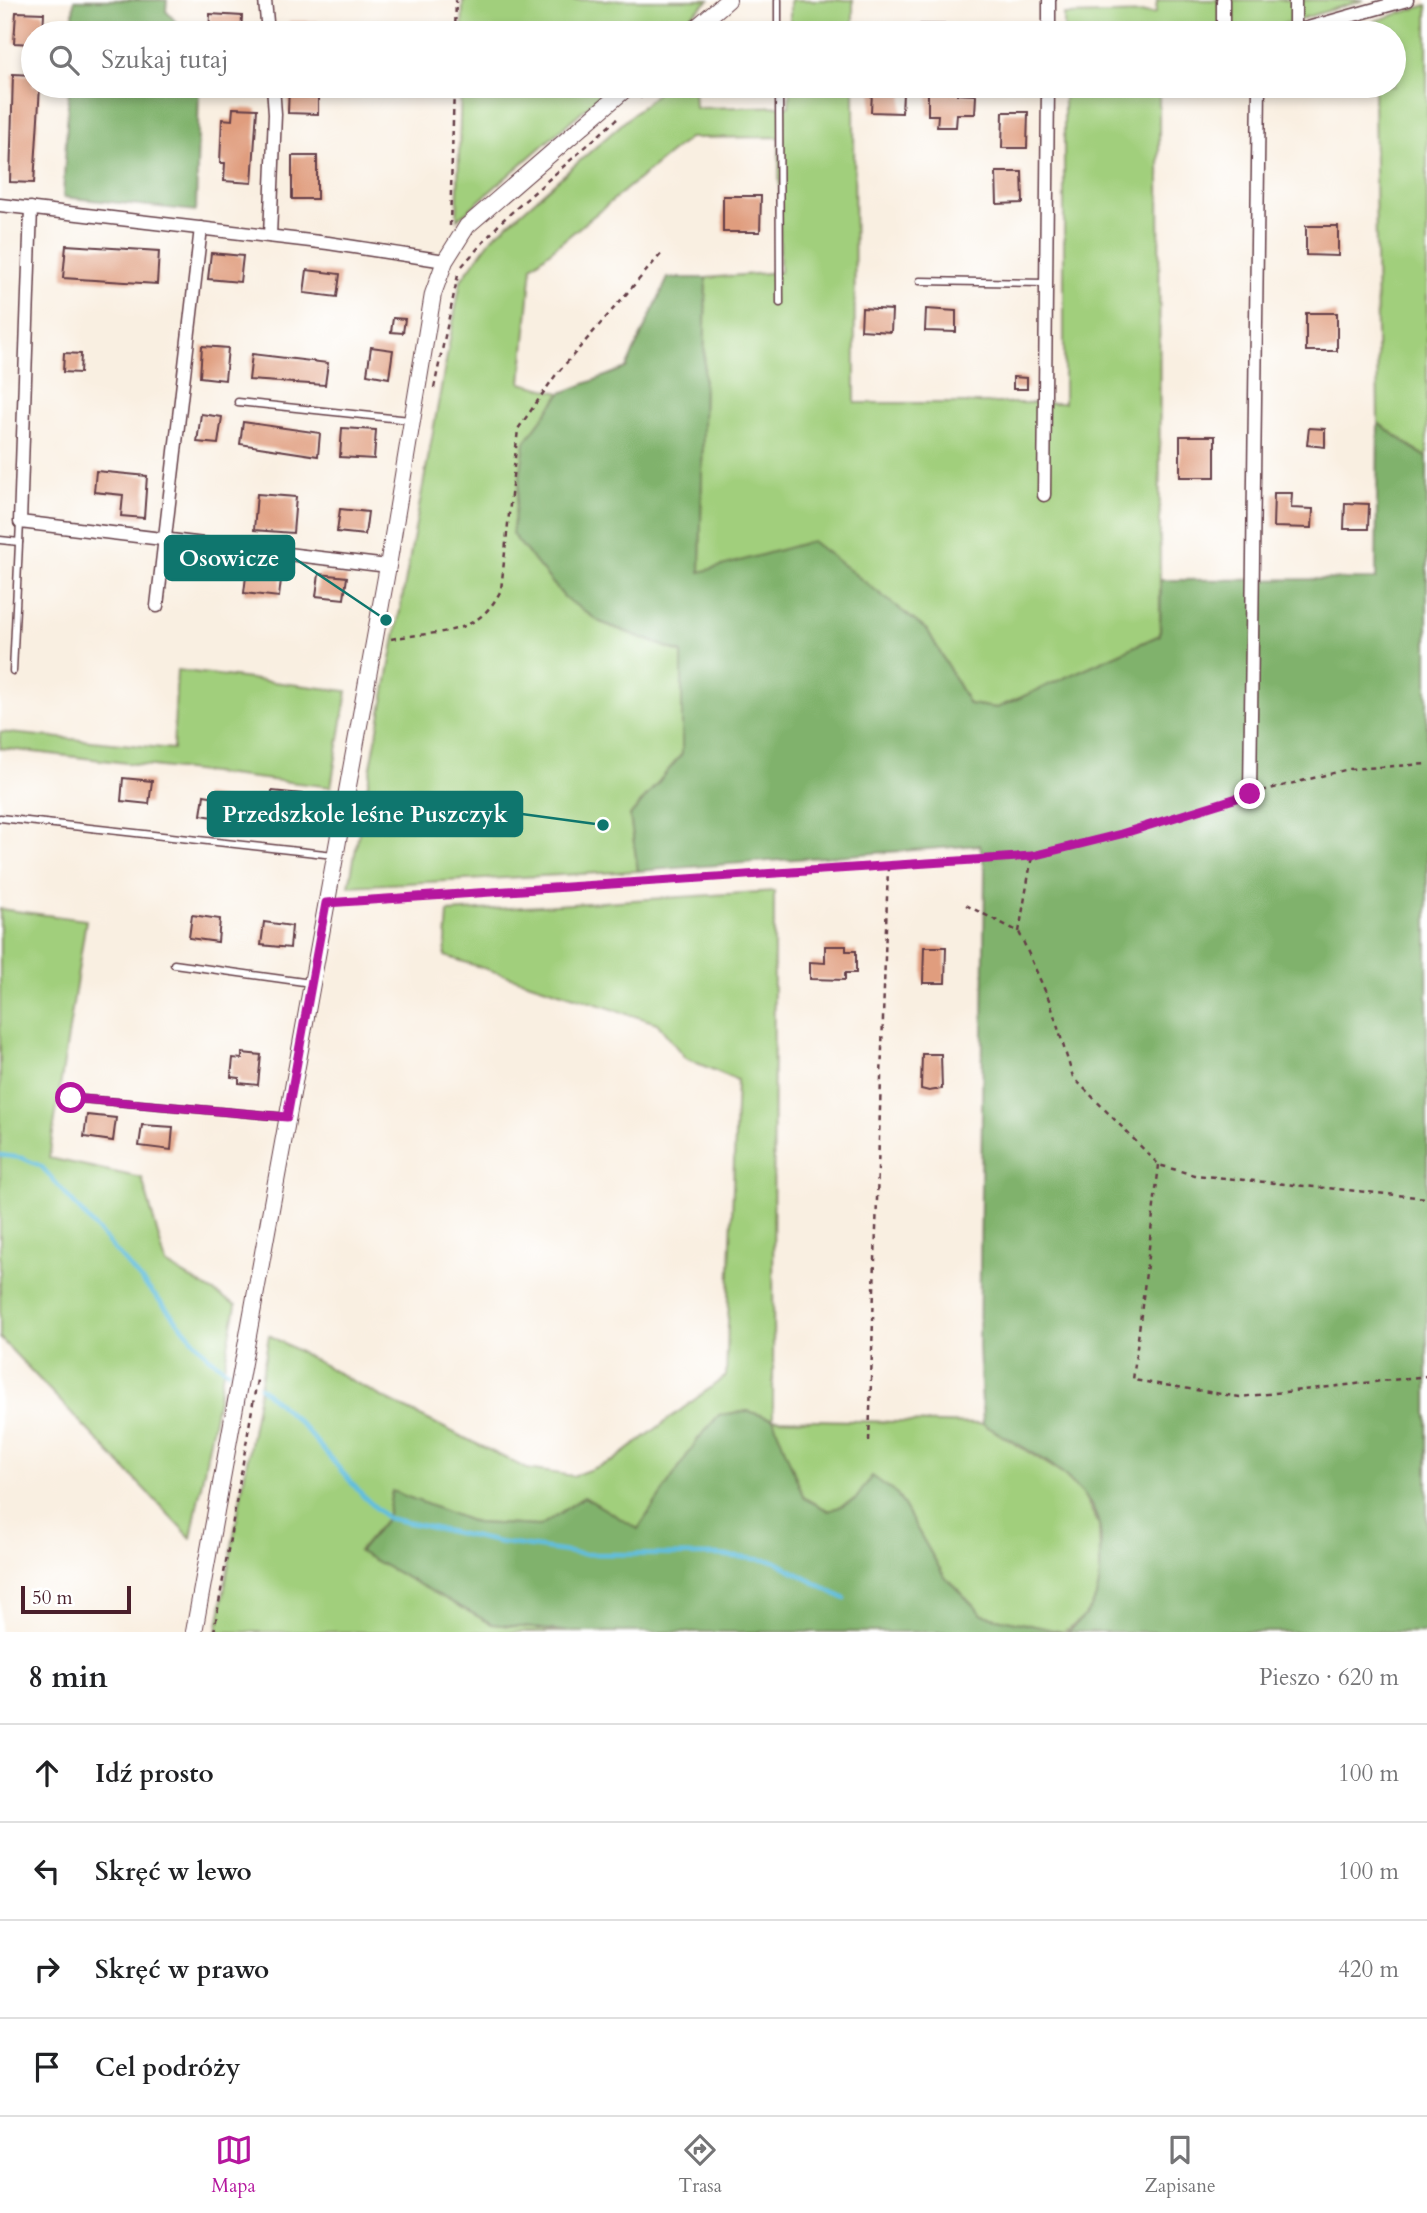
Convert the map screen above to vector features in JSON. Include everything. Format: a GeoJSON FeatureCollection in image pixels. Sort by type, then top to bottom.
{"type":"FeatureCollection","features":[{"type":"Feature","properties":{"kind":"street"},"geometry":{"type":"LineString","coordinates":[[265,0],[267,21]]}},
{"type":"Feature","properties":{"kind":"street"},"geometry":{"type":"LineString","coordinates":[[704,21],[729,0]]}},
{"type":"Feature","properties":{"kind":"street"},"geometry":{"type":"LineString","coordinates":[[1049,0],[1049,21]]}},
{"type":"Feature","properties":{"kind":"street"},"geometry":{"type":"LineString","coordinates":[[1223,0],[1223,21]]}},
{"type":"Feature","properties":{"kind":"street"},"geometry":{"type":"LineString","coordinates":[[1293,21],[1295,0]]}},
{"type":"Feature","properties":{"kind":"street"},"geometry":{"type":"LineString","coordinates":[[1332,21],[1407,0]]}},
{"type":"Feature","properties":{"kind":"street"},"geometry":{"type":"LineString","coordinates":[[270,236],[274,98]]}},
{"type":"Feature","properties":{"kind":"street"},"geometry":{"type":"LineString","coordinates":[[194,1632],[387,566],[433,294],[445,261],[467,226],[615,98]]}},
{"type":"Feature","properties":{"kind":"street"},"geometry":{"type":"LineString","coordinates":[[1044,495],[1048,98]]}},
{"type":"Feature","properties":{"kind":"street"},"geometry":{"type":"LineString","coordinates":[[1250,794],[1259,98]]}},
{"type":"Feature","properties":{"kind":"street"},"geometry":{"type":"LineString","coordinates":[[0,205],[270,236],[445,261]]}},
{"type":"Feature","properties":{"kind":"street"},"geometry":{"type":"LineString","coordinates":[[31,208],[20,522],[387,566]]}},
{"type":"Feature","properties":{"kind":"street"},"geometry":{"type":"LineString","coordinates":[[157,606],[201,228]]}},
{"type":"Feature","properties":{"kind":"lane"},"geometry":{"type":"LineString","coordinates":[[778,0],[778,21]]}},
{"type":"Feature","properties":{"kind":"lane"},"geometry":{"type":"LineString","coordinates":[[779,98],[780,303]]}},
{"type":"Feature","properties":{"kind":"lane"},"geometry":{"type":"LineString","coordinates":[[920,281],[1046,283]]}},
{"type":"Feature","properties":{"kind":"lane"},"geometry":{"type":"LineString","coordinates":[[238,402],[410,420]]}},
{"type":"Feature","properties":{"kind":"lane"},"geometry":{"type":"LineString","coordinates":[[13,671],[20,522]]}},
{"type":"Feature","properties":{"kind":"lane"},"geometry":{"type":"LineString","coordinates":[[0,540],[19,542]]}},
{"type":"Feature","properties":{"kind":"lane"},"geometry":{"type":"LineString","coordinates":[[0,818],[334,855]]}},
{"type":"Feature","properties":{"kind":"lane"},"geometry":{"type":"LineString","coordinates":[[174,964],[311,983]]}},
{"type":"Feature","properties":{"kind":"lane"},"geometry":{"type":"LineString","coordinates":[[71,1098],[287,1117]]}},
{"type":"Feature","properties":{"kind":"path"},"geometry":{"type":"LineString","coordinates":[[455,21],[456,0]]}},
{"type":"Feature","properties":{"kind":"path"},"geometry":{"type":"LineString","coordinates":[[454,98],[449,222],[455,245]]}},
{"type":"Feature","properties":{"kind":"path"},"geometry":{"type":"LineString","coordinates":[[637,101],[640,98]]}},
{"type":"Feature","properties":{"kind":"path"},"geometry":{"type":"LineString","coordinates":[[433,397],[459,269],[503,220],[619,117]]}},
{"type":"Feature","properties":{"kind":"path"},"geometry":{"type":"LineString","coordinates":[[373,642],[460,629],[488,612],[501,590],[518,429],[555,376],[661,254]]}},
{"type":"Feature","properties":{"kind":"path"},"geometry":{"type":"LineString","coordinates":[[388,651],[390,639]]}},
{"type":"Feature","properties":{"kind":"path"},"geometry":{"type":"LineString","coordinates":[[326,903],[1032,856],[1121,834],[1250,794],[1349,769],[1427,764]]}},
{"type":"Feature","properties":{"kind":"path"},"geometry":{"type":"LineString","coordinates":[[1032,856],[1019,932],[1050,1002],[1073,1077],[1159,1165],[1194,1175],[1427,1198]]}},
{"type":"Feature","properties":{"kind":"path"},"geometry":{"type":"LineString","coordinates":[[869,1441],[888,866]]}},
{"type":"Feature","properties":{"kind":"path"},"geometry":{"type":"LineString","coordinates":[[341,913],[343,902]]}},
{"type":"Feature","properties":{"kind":"path"},"geometry":{"type":"LineString","coordinates":[[966,905],[1019,932]]}},
{"type":"Feature","properties":{"kind":"path"},"geometry":{"type":"LineString","coordinates":[[1159,1165],[1133,1380],[1240,1397],[1427,1376]]}},
{"type":"Feature","properties":{"kind":"path"},"geometry":{"type":"LineString","coordinates":[[214,1632],[259,1368]]}},
{"type":"Feature","properties":{"kind":"green space"},"geometry":{"type":"Polygon","coordinates":[[[74,0],[167,0],[166,11],[175,21],[73,21],[74,0]]]}},
{"type":"Feature","properties":{"kind":"green space"},"geometry":{"type":"Polygon","coordinates":[[[463,0],[709,0],[685,21],[462,21],[463,0]]]}},
{"type":"Feature","properties":{"kind":"green space"},"geometry":{"type":"Polygon","coordinates":[[[790,0],[853,0],[853,21],[790,21],[790,0]]]}},
{"type":"Feature","properties":{"kind":"green space"},"geometry":{"type":"Polygon","coordinates":[[[1157,0],[1364,0],[1294,21],[1064,21],[1064,15],[1156,13],[1157,0]]]}},
{"type":"Feature","properties":{"kind":"green space"},"geometry":{"type":"Polygon","coordinates":[[[1427,5],[1427,458],[1378,423],[1374,98],[1406,98],[1406,21],[1374,21],[1427,5]]]}},
{"type":"Feature","properties":{"kind":"green space"},"geometry":{"type":"Polygon","coordinates":[[[68,98],[199,98],[196,211],[63,197],[68,98]]]}},
{"type":"Feature","properties":{"kind":"green space"},"geometry":{"type":"Polygon","coordinates":[[[461,98],[597,98],[457,220],[461,98]]]}},
{"type":"Feature","properties":{"kind":"green space"},"geometry":{"type":"Polygon","coordinates":[[[651,98],[695,98],[695,108],[789,106],[789,98],[854,98],[855,403],[1064,403],[1064,98],[1159,98],[1160,635],[997,708],[969,704],[928,631],[700,573],[706,278],[780,272],[779,137],[689,138],[532,266],[521,383],[561,393],[525,442],[600,622],[682,653],[682,754],[630,816],[638,871],[349,886],[461,280],[492,238],[651,98]]]}},
{"type":"Feature","properties":{"kind":"green space"},"geometry":{"type":"Polygon","coordinates":[[[668,278],[706,278],[700,572],[812,541],[928,631],[969,704],[997,708],[1160,635],[1161,580],[1376,579],[1378,423],[1427,458],[1427,1632],[1067,1632],[1089,1610],[1099,1585],[1100,1534],[1092,1507],[1067,1477],[1034,1453],[983,1424],[979,1347],[985,870],[980,845],[638,871],[630,816],[682,754],[682,653],[600,622],[564,597],[512,534],[525,442],[561,393],[626,368],[668,278]]]}},
{"type":"Feature","properties":{"kind":"green space"},"geometry":{"type":"Polygon","coordinates":[[[177,670],[347,691],[331,787],[0,748],[0,732],[173,749],[177,670]]]}},
{"type":"Feature","properties":{"kind":"green space"},"geometry":{"type":"Polygon","coordinates":[[[774,891],[773,1419],[983,1424],[1062,1473],[1083,1494],[1099,1525],[1101,1586],[1088,1615],[1063,1632],[983,1615],[944,1576],[897,1494],[855,1500],[829,1511],[804,1498],[773,1420],[748,1411],[719,1415],[698,1439],[638,1529],[584,1497],[540,1526],[476,1523],[392,1491],[387,1518],[359,1551],[492,1624],[573,1632],[217,1632],[269,1335],[378,1395],[527,1469],[573,1476],[613,1461],[726,1376],[737,1080],[685,1058],[657,1023],[445,956],[448,912],[774,891]]]}},
{"type":"Feature","properties":{"kind":"green space"},"geometry":{"type":"Polygon","coordinates":[[[0,909],[86,920],[49,1158],[142,1178],[166,1264],[236,1305],[191,1538],[0,1338],[0,909]]]}},
{"type":"Feature","properties":{"kind":"green space"},"geometry":{"type":"Polygon","coordinates":[[[748,1411],[773,1419],[804,1498],[829,1511],[855,1500],[872,1476],[897,1494],[944,1576],[983,1615],[1063,1632],[573,1632],[492,1624],[359,1552],[387,1518],[392,1491],[476,1523],[540,1526],[584,1497],[638,1529],[698,1439],[719,1415],[748,1411]]]}},
{"type":"Feature","properties":{"kind":"building"},"geometry":{"type":"Polygon","coordinates":[[[16,12],[44,13],[44,21],[21,21],[21,43],[14,43],[16,12]]]}},
{"type":"Feature","properties":{"kind":"building"},"geometry":{"type":"Polygon","coordinates":[[[210,14],[242,16],[242,21],[210,21],[210,14]]]}},
{"type":"Feature","properties":{"kind":"building"},"geometry":{"type":"Polygon","coordinates":[[[13,74],[21,74],[21,98],[39,98],[34,183],[10,182],[13,74]]]}},
{"type":"Feature","properties":{"kind":"building"},"geometry":{"type":"Polygon","coordinates":[[[289,98],[318,98],[318,114],[288,113],[289,98]]]}},
{"type":"Feature","properties":{"kind":"building"},"geometry":{"type":"Polygon","coordinates":[[[872,98],[903,98],[902,113],[871,112],[872,98]]]}},
{"type":"Feature","properties":{"kind":"building"},"geometry":{"type":"Polygon","coordinates":[[[928,98],[976,98],[975,114],[957,114],[956,127],[937,127],[938,115],[928,115],[928,98]]]}},
{"type":"Feature","properties":{"kind":"building"},"geometry":{"type":"Polygon","coordinates":[[[233,108],[257,109],[252,183],[224,181],[225,163],[220,163],[222,119],[232,120],[233,108]]]}},
{"type":"Feature","properties":{"kind":"building"},"geometry":{"type":"Polygon","coordinates":[[[1003,112],[1028,112],[1027,148],[1002,148],[1003,112]]]}},
{"type":"Feature","properties":{"kind":"building"},"geometry":{"type":"Polygon","coordinates":[[[292,156],[317,156],[317,199],[292,199],[292,156]]]}},
{"type":"Feature","properties":{"kind":"building"},"geometry":{"type":"Polygon","coordinates":[[[996,172],[1022,172],[1023,203],[997,204],[996,172]]]}},
{"type":"Feature","properties":{"kind":"building"},"geometry":{"type":"Polygon","coordinates":[[[723,196],[761,196],[760,232],[723,232],[723,196]]]}},
{"type":"Feature","properties":{"kind":"building"},"geometry":{"type":"Polygon","coordinates":[[[1306,226],[1338,226],[1338,256],[1306,255],[1306,226]]]}},
{"type":"Feature","properties":{"kind":"building"},"geometry":{"type":"Polygon","coordinates":[[[66,245],[159,251],[157,284],[63,278],[66,245]]]}},
{"type":"Feature","properties":{"kind":"building"},"geometry":{"type":"Polygon","coordinates":[[[211,253],[243,256],[240,282],[208,279],[211,253]]]}},
{"type":"Feature","properties":{"kind":"building"},"geometry":{"type":"Polygon","coordinates":[[[307,270],[340,274],[337,297],[304,293],[307,270]]]}},
{"type":"Feature","properties":{"kind":"building"},"geometry":{"type":"Polygon","coordinates":[[[862,308],[892,310],[891,332],[861,330],[862,308]]]}},
{"type":"Feature","properties":{"kind":"building"},"geometry":{"type":"Polygon","coordinates":[[[926,309],[956,311],[956,332],[925,331],[926,309]]]}},
{"type":"Feature","properties":{"kind":"building"},"geometry":{"type":"Polygon","coordinates":[[[1306,313],[1337,313],[1337,351],[1306,351],[1306,313]]]}},
{"type":"Feature","properties":{"kind":"building"},"geometry":{"type":"Polygon","coordinates":[[[393,318],[405,319],[403,333],[391,332],[393,318]]]}},
{"type":"Feature","properties":{"kind":"building"},"geometry":{"type":"Polygon","coordinates":[[[202,346],[228,348],[225,380],[200,377],[202,346]]]}},
{"type":"Feature","properties":{"kind":"building"},"geometry":{"type":"Polygon","coordinates":[[[371,347],[393,350],[389,378],[367,374],[371,347]]]}},
{"type":"Feature","properties":{"kind":"building"},"geometry":{"type":"Polygon","coordinates":[[[64,353],[81,354],[80,373],[63,372],[64,353]]]}},
{"type":"Feature","properties":{"kind":"building"},"geometry":{"type":"Polygon","coordinates":[[[252,354],[328,363],[325,385],[249,380],[252,354]]]}},
{"type":"Feature","properties":{"kind":"building"},"geometry":{"type":"Polygon","coordinates":[[[1013,377],[1027,378],[1027,389],[1013,389],[1013,377]]]}},
{"type":"Feature","properties":{"kind":"building"},"geometry":{"type":"Polygon","coordinates":[[[201,414],[222,417],[218,444],[197,442],[201,414]]]}},
{"type":"Feature","properties":{"kind":"building"},"geometry":{"type":"Polygon","coordinates":[[[243,422],[320,433],[318,456],[240,444],[243,422]]]}},
{"type":"Feature","properties":{"kind":"building"},"geometry":{"type":"Polygon","coordinates":[[[342,428],[376,430],[374,459],[340,457],[342,428]]]}},
{"type":"Feature","properties":{"kind":"building"},"geometry":{"type":"Polygon","coordinates":[[[1309,428],[1325,429],[1325,447],[1307,445],[1309,428]]]}},
{"type":"Feature","properties":{"kind":"building"},"geometry":{"type":"Polygon","coordinates":[[[1180,436],[1215,436],[1215,477],[1180,477],[1180,436]]]}},
{"type":"Feature","properties":{"kind":"building"},"geometry":{"type":"Polygon","coordinates":[[[96,471],[147,476],[144,518],[121,516],[123,495],[94,492],[96,471]]]}},
{"type":"Feature","properties":{"kind":"building"},"geometry":{"type":"Polygon","coordinates":[[[1274,493],[1292,493],[1291,508],[1313,509],[1312,528],[1273,527],[1274,493]]]}},
{"type":"Feature","properties":{"kind":"building"},"geometry":{"type":"Polygon","coordinates":[[[257,494],[296,497],[293,533],[254,530],[257,494]]]}},
{"type":"Feature","properties":{"kind":"building"},"geometry":{"type":"Polygon","coordinates":[[[1345,503],[1369,504],[1368,529],[1344,529],[1345,503]]]}},
{"type":"Feature","properties":{"kind":"building"},"geometry":{"type":"Polygon","coordinates":[[[340,509],[368,512],[365,535],[337,532],[340,509]]]}},
{"type":"Feature","properties":{"kind":"building"},"geometry":{"type":"Polygon","coordinates":[[[247,568],[282,572],[279,597],[244,593],[247,568]]]}},
{"type":"Feature","properties":{"kind":"building"},"geometry":{"type":"Polygon","coordinates":[[[319,574],[347,577],[344,599],[316,596],[319,574]]]}},
{"type":"Feature","properties":{"kind":"building"},"geometry":{"type":"Polygon","coordinates":[[[123,778],[152,781],[149,804],[121,801],[123,778]]]}},
{"type":"Feature","properties":{"kind":"building"},"geometry":{"type":"Polygon","coordinates":[[[272,791],[311,795],[309,815],[302,814],[301,826],[282,824],[283,813],[270,812],[272,791]]]}},
{"type":"Feature","properties":{"kind":"building"},"geometry":{"type":"Polygon","coordinates":[[[204,795],[235,800],[232,820],[201,815],[204,795]]]}},
{"type":"Feature","properties":{"kind":"building"},"geometry":{"type":"Polygon","coordinates":[[[192,915],[220,919],[218,942],[189,938],[192,915]]]}},
{"type":"Feature","properties":{"kind":"building"},"geometry":{"type":"Polygon","coordinates":[[[264,922],[292,926],[290,948],[261,945],[264,922]]]}},
{"type":"Feature","properties":{"kind":"building"},"geometry":{"type":"Polygon","coordinates":[[[825,946],[846,946],[846,951],[856,951],[856,973],[845,973],[845,980],[810,979],[810,962],[825,963],[825,946]]]}},
{"type":"Feature","properties":{"kind":"building"},"geometry":{"type":"Polygon","coordinates":[[[924,947],[946,947],[945,983],[923,983],[924,947]]]}},
{"type":"Feature","properties":{"kind":"building"},"geometry":{"type":"Polygon","coordinates":[[[242,1053],[261,1055],[258,1085],[239,1083],[239,1078],[231,1077],[233,1058],[242,1059],[242,1053]]]}},
{"type":"Feature","properties":{"kind":"building"},"geometry":{"type":"Polygon","coordinates":[[[922,1054],[941,1054],[942,1089],[921,1089],[922,1054]]]}},
{"type":"Feature","properties":{"kind":"building"},"geometry":{"type":"Polygon","coordinates":[[[87,1115],[116,1118],[113,1141],[84,1137],[87,1115]]]}},
{"type":"Feature","properties":{"kind":"building"},"geometry":{"type":"Polygon","coordinates":[[[142,1125],[173,1127],[171,1150],[139,1146],[142,1125]]]}},
{"type":"Feature","properties":{"kind":"waterway"},"geometry":{"type":"LineString","coordinates":[[0,1155],[22,1158],[41,1166],[208,1356],[228,1371]]}},
{"type":"Feature","properties":{"kind":"waterway"},"geometry":{"type":"LineString","coordinates":[[260,1387],[301,1424],[363,1496],[387,1518],[498,1542],[581,1554],[718,1555],[774,1561],[845,1599]]}},
{"type":"Feature","properties":{"kind":"place","name":"Osowicze"},"geometry":{"type":"Point","coordinates":[386,620]}},
{"type":"Feature","properties":{"kind":"place","name":"Przedszkole leśne Puszczyk"},"geometry":{"type":"Point","coordinates":[603,825]}},
{"type":"Feature","properties":{"kind":"route"},"geometry":{"type":"LineString","coordinates":[[71,1098],[287,1117],[326,903],[1032,856],[1121,834],[1250,794]]}}]}
